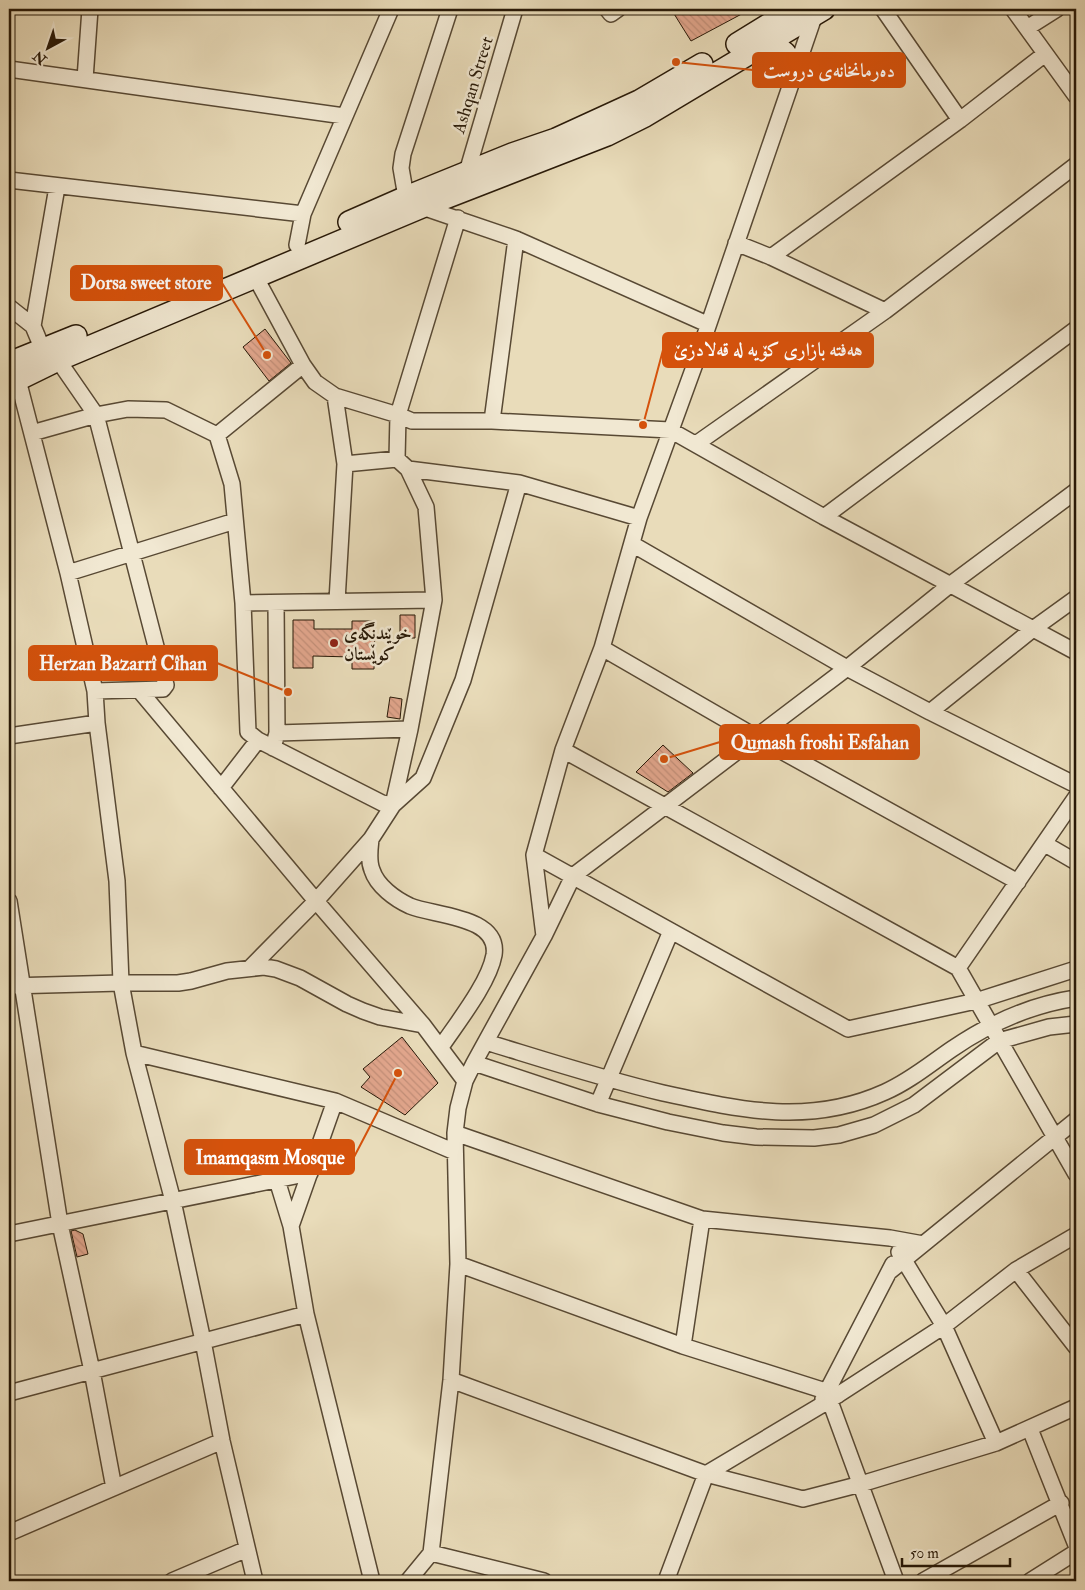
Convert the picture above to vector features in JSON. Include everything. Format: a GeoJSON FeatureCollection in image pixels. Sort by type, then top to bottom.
{"type":"FeatureCollection","features":[{"type":"Feature","properties":{"kind":"street"},"geometry":{"type":"LineString","coordinates":[[84,79],[90,9]]}},
{"type":"Feature","properties":{"kind":"street"},"geometry":{"type":"LineString","coordinates":[[300,251],[303,214],[391,9]]}},
{"type":"Feature","properties":{"kind":"street"},"geometry":{"type":"LineString","coordinates":[[450,9],[403,154],[401,168],[414,202],[516,238],[707,324]]}},
{"type":"Feature","properties":{"kind":"street","name":"Ashqan Street"},"geometry":{"type":"LineString","coordinates":[[466,172],[515,9]]}},
{"type":"Feature","properties":{"kind":"street"},"geometry":{"type":"LineString","coordinates":[[607,9],[611,14],[618,9]]}},
{"type":"Feature","properties":{"kind":"street"},"geometry":{"type":"LineString","coordinates":[[414,202],[466,172],[556,139],[639,101],[794,9]]}},
{"type":"Feature","properties":{"kind":"street"},"geometry":{"type":"LineString","coordinates":[[883,9],[960,120]]}},
{"type":"Feature","properties":{"kind":"street"},"geometry":{"type":"LineString","coordinates":[[1014,9],[1076,96]]}},
{"type":"Feature","properties":{"kind":"street"},"geometry":{"type":"LineString","coordinates":[[1027,28],[1058,9]]}},
{"type":"Feature","properties":{"kind":"street"},"geometry":{"type":"LineString","coordinates":[[255,1581],[222,1441],[173,1201],[134,1053],[121,983],[117,880],[97,723],[95,691],[68,573],[32,433],[12,376],[50,355],[414,202],[578,147],[619,129],[645,116],[818,11]]}},
{"type":"Feature","properties":{"kind":"street"},"geometry":{"type":"LineString","coordinates":[[544,936],[534,855],[563,750],[602,648],[639,518],[695,364],[707,324],[818,11]]}},
{"type":"Feature","properties":{"kind":"street"},"geometry":{"type":"LineString","coordinates":[[770,41],[785,53],[796,69]]}},
{"type":"Feature","properties":{"kind":"street"},"geometry":{"type":"LineString","coordinates":[[771,257],[960,120],[1045,54]]}},
{"type":"Feature","properties":{"kind":"street"},"geometry":{"type":"LineString","coordinates":[[9,69],[344,116]]}},
{"type":"Feature","properties":{"kind":"street"},"geometry":{"type":"LineString","coordinates":[[696,444],[885,311],[1076,165]]}},
{"type":"Feature","properties":{"kind":"street"},"geometry":{"type":"LineString","coordinates":[[9,180],[303,214]]}},
{"type":"Feature","properties":{"kind":"street"},"geometry":{"type":"LineString","coordinates":[[33,326],[57,187]]}},
{"type":"Feature","properties":{"kind":"street"},"geometry":{"type":"LineString","coordinates":[[393,805],[410,728],[434,600],[426,507],[408,470],[397,459],[398,415],[458,218]]}},
{"type":"Feature","properties":{"kind":"street"},"geometry":{"type":"LineString","coordinates":[[492,421],[516,238]]}},
{"type":"Feature","properties":{"kind":"street"},"geometry":{"type":"LineString","coordinates":[[736,243],[771,257],[885,311]]}},
{"type":"Feature","properties":{"kind":"street"},"geometry":{"type":"LineString","coordinates":[[50,355],[256,278],[300,251]]}},
{"type":"Feature","properties":{"kind":"street"},"geometry":{"type":"LineString","coordinates":[[256,278],[303,365],[315,382],[334,396],[412,421],[492,421],[670,430],[824,517],[1076,652]]}},
{"type":"Feature","properties":{"kind":"street"},"geometry":{"type":"LineString","coordinates":[[9,307],[33,326],[50,355],[96,415],[166,685],[163,689],[95,691]]}},
{"type":"Feature","properties":{"kind":"street"},"geometry":{"type":"LineString","coordinates":[[824,517],[1076,329]]}},
{"type":"Feature","properties":{"kind":"street"},"geometry":{"type":"LineString","coordinates":[[217,436],[303,365]]}},
{"type":"Feature","properties":{"kind":"street"},"geometry":{"type":"LineString","coordinates":[[334,396],[345,464],[338,602]]}},
{"type":"Feature","properties":{"kind":"street"},"geometry":{"type":"LineString","coordinates":[[32,433],[128,408],[166,410],[217,436],[232,484],[236,521],[243,604],[248,732],[258,740],[275,741],[410,728]]}},
{"type":"Feature","properties":{"kind":"street"},"geometry":{"type":"LineString","coordinates":[[345,464],[397,459]]}},
{"type":"Feature","properties":{"kind":"street"},"geometry":{"type":"LineString","coordinates":[[408,470],[519,483],[639,518]]}},
{"type":"Feature","properties":{"kind":"street"},"geometry":{"type":"LineString","coordinates":[[250,968],[316,901],[371,839],[393,805],[423,778],[463,680],[519,483]]}},
{"type":"Feature","properties":{"kind":"street"},"geometry":{"type":"LineString","coordinates":[[408,1581],[431,1553],[451,1380],[458,1264],[455,1132],[458,1108],[465,1081],[544,936],[573,876],[847,668],[951,584],[1076,491]]}},
{"type":"Feature","properties":{"kind":"street"},"geometry":{"type":"LineString","coordinates":[[68,573],[236,521]]}},
{"type":"Feature","properties":{"kind":"street"},"geometry":{"type":"LineString","coordinates":[[632,544],[847,668],[1076,785]]}},
{"type":"Feature","properties":{"kind":"street"},"geometry":{"type":"LineString","coordinates":[[930,712],[1033,628],[1076,598]]}},
{"type":"Feature","properties":{"kind":"street"},"geometry":{"type":"LineString","coordinates":[[243,604],[434,600]]}},
{"type":"Feature","properties":{"kind":"street"},"geometry":{"type":"LineString","coordinates":[[275,741],[276,603]]}},
{"type":"Feature","properties":{"kind":"street"},"geometry":{"type":"LineString","coordinates":[[602,648],[756,737],[1018,882]]}},
{"type":"Feature","properties":{"kind":"street"},"geometry":{"type":"LineString","coordinates":[[139,690],[423,1025],[465,1081]]}},
{"type":"Feature","properties":{"kind":"street"},"geometry":{"type":"LineString","coordinates":[[9,736],[97,723]]}},
{"type":"Feature","properties":{"kind":"street"},"geometry":{"type":"LineString","coordinates":[[221,788],[258,740]]}},
{"type":"Feature","properties":{"kind":"street"},"geometry":{"type":"LineString","coordinates":[[275,741],[382,803],[393,805]]}},
{"type":"Feature","properties":{"kind":"street"},"geometry":{"type":"LineString","coordinates":[[563,750],[958,968],[1076,1174]]}},
{"type":"Feature","properties":{"kind":"street"},"geometry":{"type":"LineString","coordinates":[[958,968],[1076,797]]}},
{"type":"Feature","properties":{"kind":"street"},"geometry":{"type":"LineString","coordinates":[[371,839],[370,856],[372,871],[389,892],[410,906],[472,923],[487,932],[494,942],[493,961],[485,978],[441,1047]]}},
{"type":"Feature","properties":{"kind":"street"},"geometry":{"type":"LineString","coordinates":[[1045,844],[1076,862]]}},
{"type":"Feature","properties":{"kind":"street"},"geometry":{"type":"LineString","coordinates":[[534,855],[848,1029],[976,1001],[1075,967]]}},
{"type":"Feature","properties":{"kind":"street"},"geometry":{"type":"LineString","coordinates":[[9,901],[16,987],[60,1224],[92,1371],[114,1488]]}},
{"type":"Feature","properties":{"kind":"street"},"geometry":{"type":"LineString","coordinates":[[598,1104],[671,931]]}},
{"type":"Feature","properties":{"kind":"street"},"geometry":{"type":"LineString","coordinates":[[16,987],[178,983],[227,971],[264,967],[287,972],[363,1011],[380,1017],[423,1025]]}},
{"type":"Feature","properties":{"kind":"street"},"geometry":{"type":"LineString","coordinates":[[486,1042],[609,1080],[734,1108],[766,1112],[818,1111],[862,1101],[885,1092],[918,1074],[952,1049],[990,1025],[1040,1005],[1076,998]]}},
{"type":"Feature","properties":{"kind":"street"},"geometry":{"type":"LineString","coordinates":[[474,1063],[598,1104],[668,1122],[722,1133],[756,1137],[814,1138],[839,1135],[874,1125],[914,1105],[999,1041],[1049,1026],[1076,1024]]}},
{"type":"Feature","properties":{"kind":"street"},"geometry":{"type":"LineString","coordinates":[[134,1053],[335,1102],[455,1152]]}},
{"type":"Feature","properties":{"kind":"street"},"geometry":{"type":"LineString","coordinates":[[291,1226],[335,1102]]}},
{"type":"Feature","properties":{"kind":"street"},"geometry":{"type":"LineString","coordinates":[[455,1132],[702,1219],[899,1247],[923,1244],[1076,1120]]}},
{"type":"Feature","properties":{"kind":"street"},"geometry":{"type":"LineString","coordinates":[[9,1234],[310,1173]]}},
{"type":"Feature","properties":{"kind":"street"},"geometry":{"type":"LineString","coordinates":[[277,1180],[291,1226],[306,1314],[372,1581]]}},
{"type":"Feature","properties":{"kind":"street"},"geometry":{"type":"LineString","coordinates":[[683,1346],[702,1219]]}},
{"type":"Feature","properties":{"kind":"street"},"geometry":{"type":"LineString","coordinates":[[666,1581],[706,1474],[944,1326],[1016,1270],[1076,1236]]}},
{"type":"Feature","properties":{"kind":"street"},"geometry":{"type":"LineString","coordinates":[[896,1581],[828,1399],[889,1272],[899,1247]]}},
{"type":"Feature","properties":{"kind":"street"},"geometry":{"type":"LineString","coordinates":[[899,1247],[944,1326],[996,1443]]}},
{"type":"Feature","properties":{"kind":"street"},"geometry":{"type":"LineString","coordinates":[[458,1264],[828,1399]]}},
{"type":"Feature","properties":{"kind":"street"},"geometry":{"type":"LineString","coordinates":[[1016,1270],[1076,1347]]}},
{"type":"Feature","properties":{"kind":"street"},"geometry":{"type":"LineString","coordinates":[[9,1393],[306,1314]]}},
{"type":"Feature","properties":{"kind":"street"},"geometry":{"type":"LineString","coordinates":[[451,1380],[706,1474],[803,1499],[861,1484],[996,1443],[1076,1407]]}},
{"type":"Feature","properties":{"kind":"street"},"geometry":{"type":"LineString","coordinates":[[1030,1429],[1061,1503],[1076,1545]]}},
{"type":"Feature","properties":{"kind":"street"},"geometry":{"type":"LineString","coordinates":[[9,1533],[222,1441]]}},
{"type":"Feature","properties":{"kind":"street"},"geometry":{"type":"LineString","coordinates":[[923,1581],[1061,1503]]}},
{"type":"Feature","properties":{"kind":"street"},"geometry":{"type":"LineString","coordinates":[[172,1581],[247,1549]]}},
{"type":"Feature","properties":{"kind":"street"},"geometry":{"type":"LineString","coordinates":[[1030,1581],[1076,1552]]}},
{"type":"Feature","properties":{"kind":"street"},"geometry":{"type":"LineString","coordinates":[[431,1553],[544,1581]]}},
{"type":"Feature","properties":{"kind":"building"},"geometry":{"type":"Polygon","coordinates":[[[671,9],[751,9],[691,41],[671,9]]]}},
{"type":"Feature","properties":{"kind":"building"},"geometry":{"type":"Polygon","coordinates":[[[265,329],[291,363],[269,381],[243,347],[265,329]]]}},
{"type":"Feature","properties":{"kind":"building"},"geometry":{"type":"Polygon","coordinates":[[[400,615],[415,615],[415,638],[400,638],[400,615]]]}},
{"type":"Feature","properties":{"kind":"building","name":"خوێندنگەی کوێستان"},"geometry":{"type":"Polygon","coordinates":[[[293,620],[314,620],[314,629],[352,629],[352,621],[375,621],[374,669],[352,669],[352,657],[313,656],[313,668],[293,668],[293,620]]]}},
{"type":"Feature","properties":{"kind":"building"},"geometry":{"type":"Polygon","coordinates":[[[390,697],[402,699],[400,719],[387,717],[390,697]]]}},
{"type":"Feature","properties":{"kind":"building"},"geometry":{"type":"Polygon","coordinates":[[[663,745],[693,773],[668,792],[636,772],[663,745]]]}},
{"type":"Feature","properties":{"kind":"building"},"geometry":{"type":"Polygon","coordinates":[[[402,1037],[438,1083],[405,1115],[361,1087],[370,1077],[363,1069],[402,1037]]]}},
{"type":"Feature","properties":{"kind":"building"},"geometry":{"type":"Polygon","coordinates":[[[75,1230],[83,1234],[88,1254],[77,1257],[71,1231],[75,1230]]]}},
{"type":"Feature","properties":{"kind":"place","name":"دەرمانخانەی دروست"},"geometry":{"type":"Point","coordinates":[676,62]}},
{"type":"Feature","properties":{"kind":"place","name":"Dorsa sweet store"},"geometry":{"type":"Point","coordinates":[267,355]}},
{"type":"Feature","properties":{"kind":"place","name":"هەفتە بازاری کۆیە لە قەلادزێ"},"geometry":{"type":"Point","coordinates":[643,425]}},
{"type":"Feature","properties":{"kind":"place","name":"خوێندنگەی کوێستان"},"geometry":{"type":"Point","coordinates":[334,643]}},
{"type":"Feature","properties":{"kind":"place","name":"Herzan Bazarrî Cîhan"},"geometry":{"type":"Point","coordinates":[288,692]}},
{"type":"Feature","properties":{"kind":"place","name":"Qumash froshi Esfahan"},"geometry":{"type":"Point","coordinates":[664,759]}},
{"type":"Feature","properties":{"kind":"place","name":"Imamqasm Mosque"},"geometry":{"type":"Point","coordinates":[398,1073]}}]}
